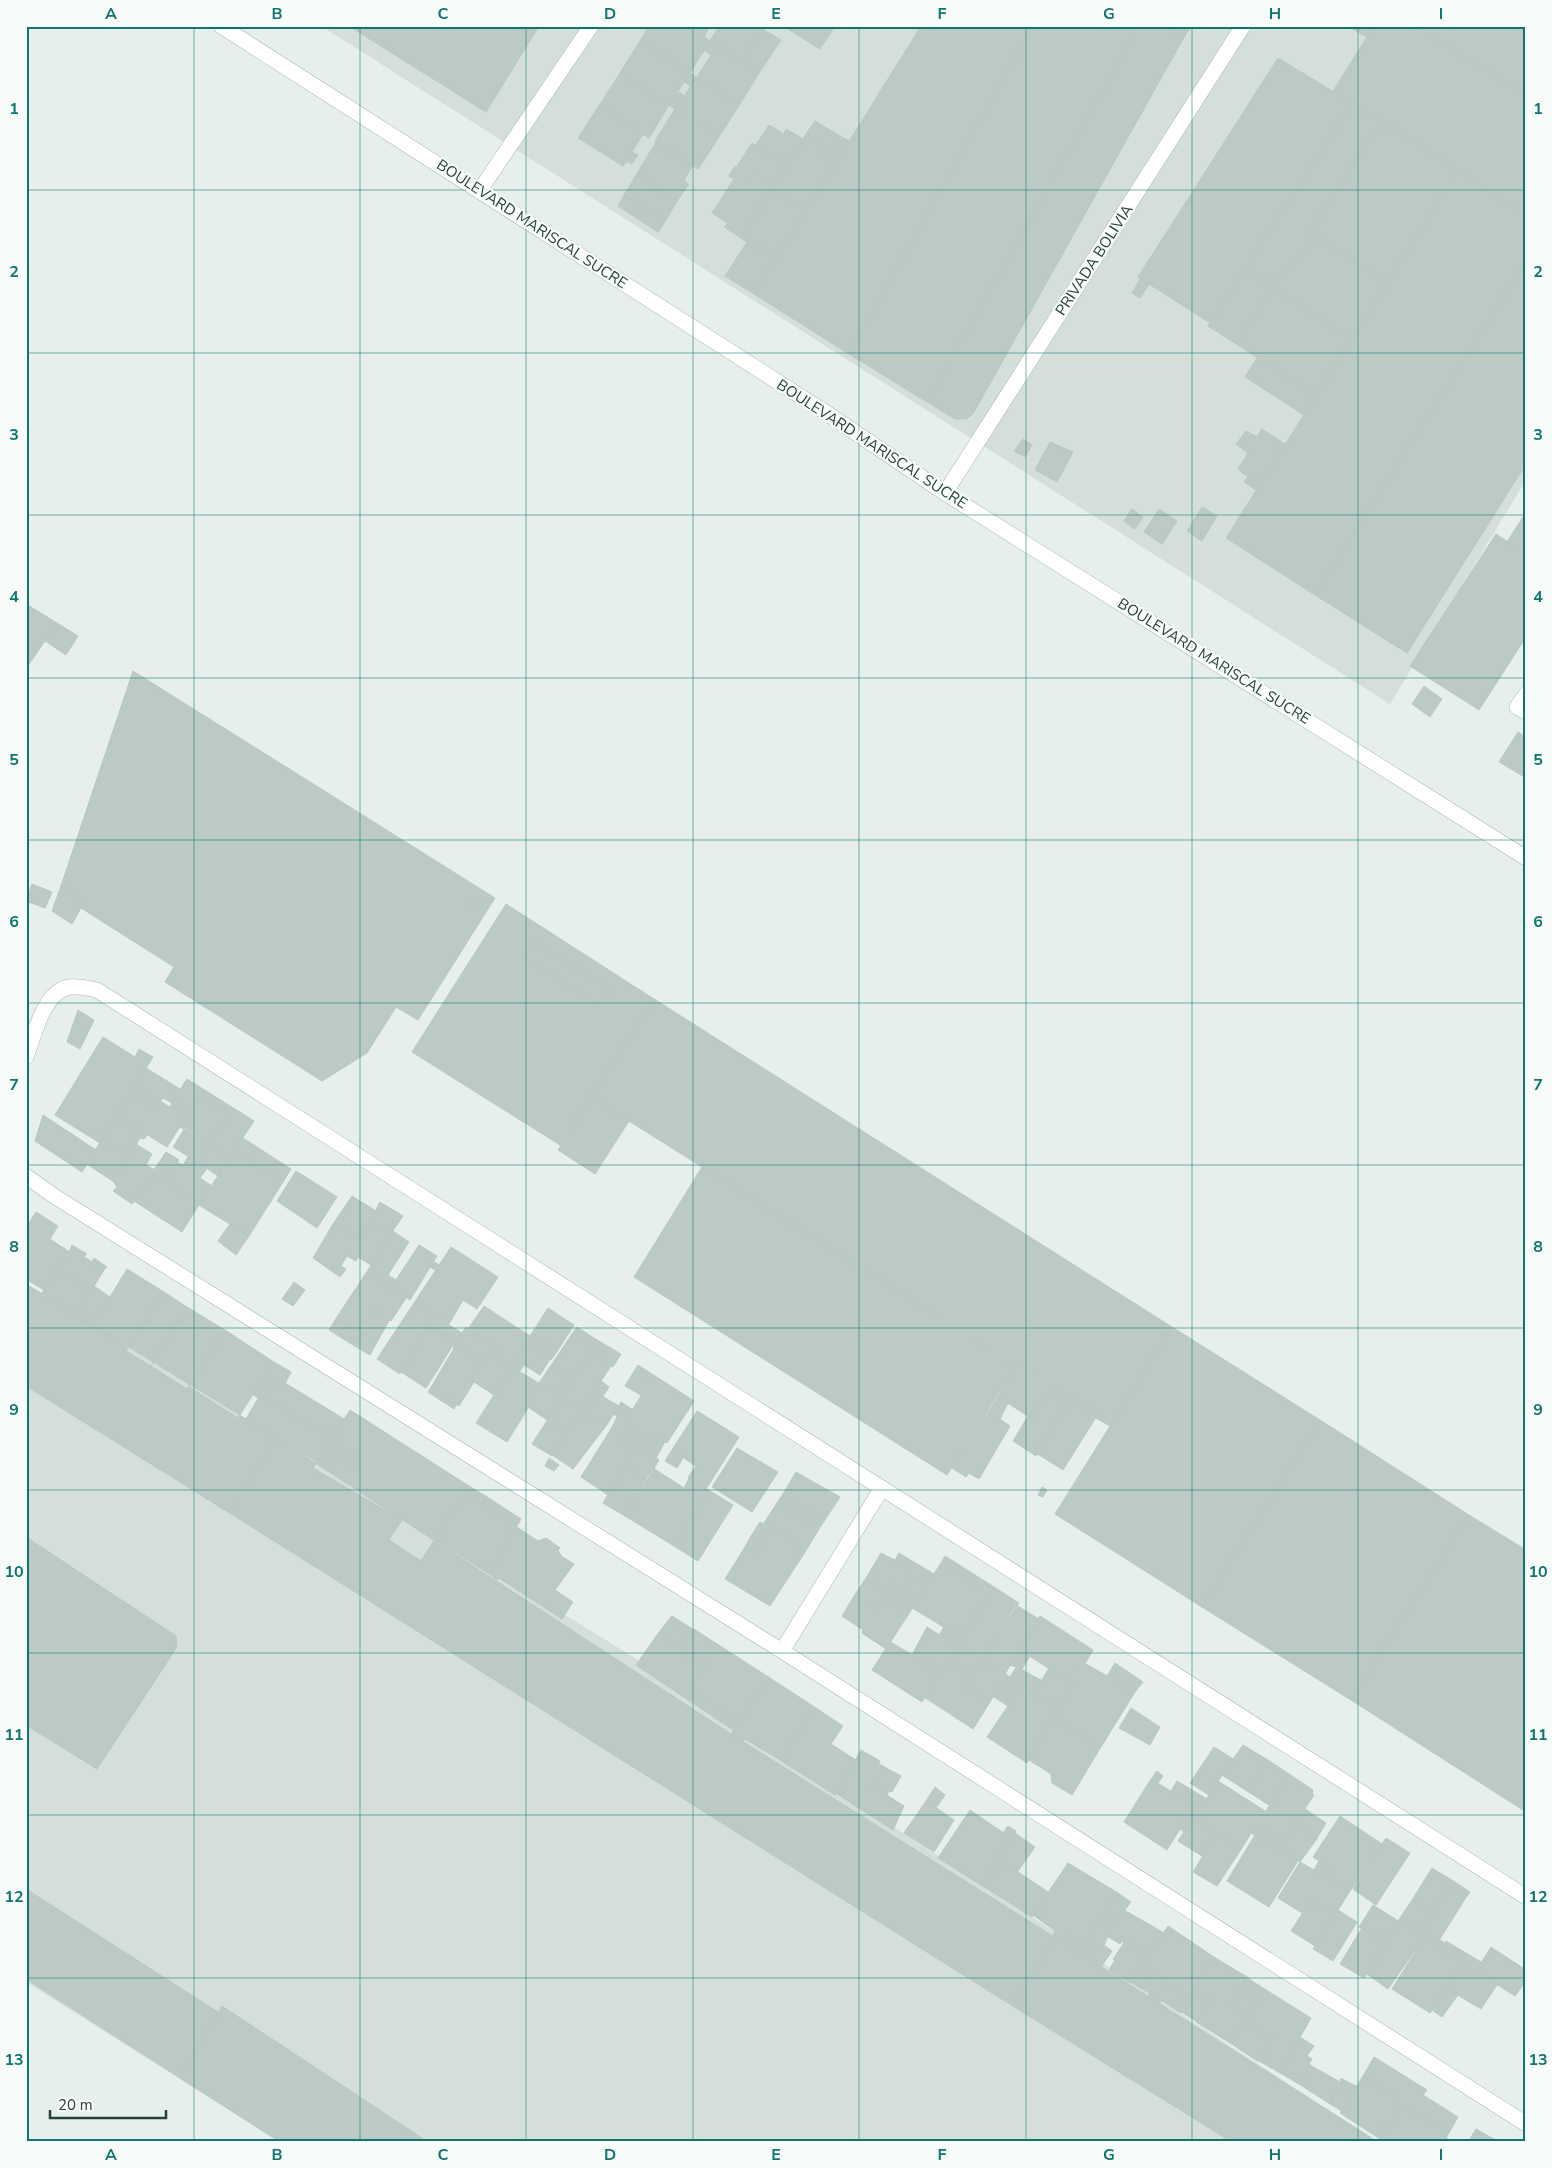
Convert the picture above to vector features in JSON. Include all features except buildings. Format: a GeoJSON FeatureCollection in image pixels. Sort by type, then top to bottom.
{"type":"FeatureCollection","features":[{"type":"Feature","properties":{"kind":"street","name":"BOULEVARD MARISCAL SUCRE"},"geometry":{"type":"LineString","coordinates":[[221,26],[825,412],[945,493],[1526,858]]}},
{"type":"Feature","properties":{"kind":"street"},"geometry":{"type":"LineString","coordinates":[[480,190],[591,26]]}},
{"type":"Feature","properties":{"kind":"street","name":"PRIVADA BOLIVIA"},"geometry":{"type":"LineString","coordinates":[[945,493],[1243,26]]}},
{"type":"Feature","properties":{"kind":"street"},"geometry":{"type":"LineString","coordinates":[[1526,694],[1517,707],[1526,712]]}},
{"type":"Feature","properties":{"kind":"street"},"geometry":{"type":"LineString","coordinates":[[26,1057],[41,1014],[55,994],[67,987],[96,990],[1526,1897]]}},
{"type":"Feature","properties":{"kind":"street"},"geometry":{"type":"LineString","coordinates":[[26,1176],[782,1651],[1526,2124]]}},
{"type":"Feature","properties":{"kind":"street"},"geometry":{"type":"LineString","coordinates":[[782,1651],[882,1488]]}},
{"type":"Feature","properties":{"kind":"shaded area"},"geometry":{"type":"Polygon","coordinates":[[[321,26],[1526,26],[1526,480],[1390,704],[321,26]]]}},
{"type":"Feature","properties":{"kind":"shaded area"},"geometry":{"type":"Polygon","coordinates":[[[26,1284],[622,1650],[1378,2142],[280,2142],[26,1982],[26,1284]]]}}]}
